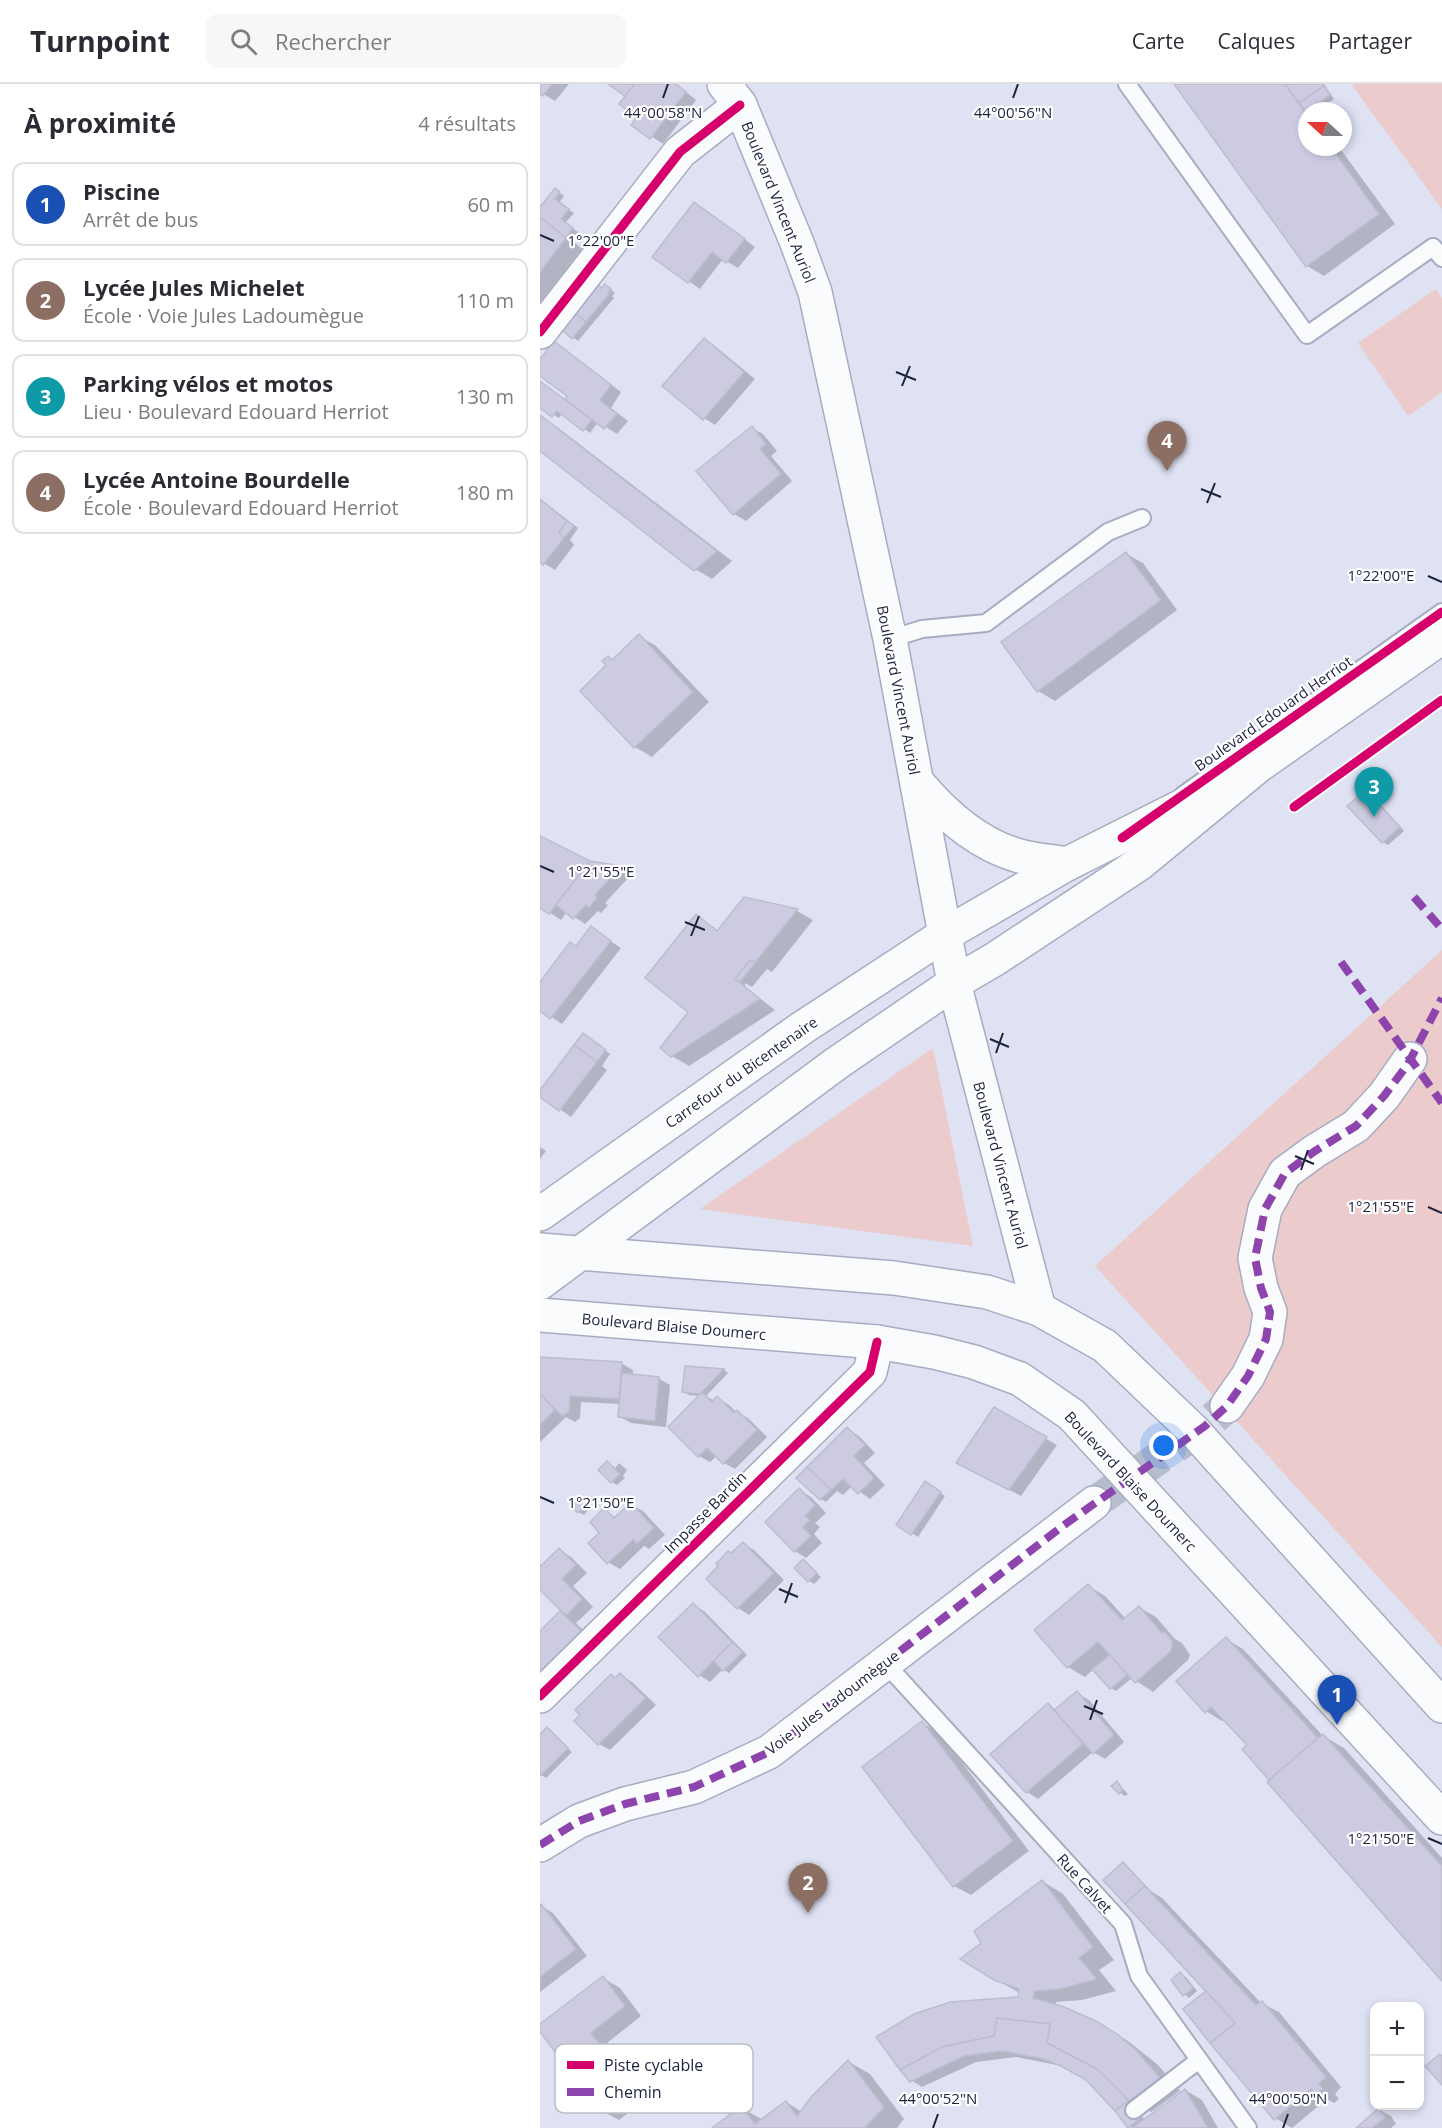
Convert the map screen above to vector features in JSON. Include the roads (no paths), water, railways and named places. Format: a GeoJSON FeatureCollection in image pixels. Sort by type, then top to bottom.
{"type":"FeatureCollection","features":[{"type":"Feature","properties":{"kind":"main road"},"geometry":{"type":"LineString","coordinates":[[540,332],[680,152],[732,94]]}},
{"type":"Feature","properties":{"kind":"main road","name":"Boulevard Vincent Auriol"},"geometry":{"type":"LineString","coordinates":[[732,94],[798,243],[815,292],[890,639],[954,983],[1039,1309]]}},
{"type":"Feature","properties":{"kind":"main road","name":"Boulevard Edouard Herriot"},"geometry":{"type":"LineString","coordinates":[[954,983],[1139,864],[1258,766],[1442,637]]}},
{"type":"Feature","properties":{"kind":"main road","name":"Boulevard Edouard Herriot"},"geometry":{"type":"LineString","coordinates":[[944,935],[1067,864],[1122,838],[1258,766]]}},
{"type":"Feature","properties":{"kind":"main road"},"geometry":{"type":"LineString","coordinates":[[918,783],[940,808],[974,835],[1016,855],[1067,864]]}},
{"type":"Feature","properties":{"kind":"main road","name":"Carrefour du Bicentenaire"},"geometry":{"type":"LineString","coordinates":[[540,1214],[802,1028],[944,935]]}},
{"type":"Feature","properties":{"kind":"main road"},"geometry":{"type":"LineString","coordinates":[[540,1283],[837,1063],[954,983]]}},
{"type":"Feature","properties":{"kind":"main road"},"geometry":{"type":"LineString","coordinates":[[1227,1406],[1248,1376],[1266,1339],[1270,1312],[1255,1258],[1265,1209],[1285,1173],[1356,1126],[1384,1096],[1410,1059]]}},
{"type":"Feature","properties":{"kind":"main road"},"geometry":{"type":"LineString","coordinates":[[540,1250],[894,1278],[987,1292],[1039,1309],[1105,1346],[1194,1431],[1442,1706]]}},
{"type":"Feature","properties":{"kind":"main road","name":"Boulevard Blaise Doumerc"},"geometry":{"type":"LineString","coordinates":[[540,1315],[877,1342],[974,1362],[1020,1379],[1072,1415],[1442,1818]]}},
{"type":"Feature","properties":{"kind":"main road","name":"Impasse Bardin"},"geometry":{"type":"LineString","coordinates":[[540,1696],[870,1372],[877,1342]]}},
{"type":"Feature","properties":{"kind":"main road","name":"Voie Jules Ladoumègue"},"geometry":{"type":"LineString","coordinates":[[540,1845],[579,1821],[625,1804],[694,1788],[769,1752],[1094,1503]]}},
{"type":"Feature","properties":{"kind":"lane"},"geometry":{"type":"LineString","coordinates":[[1127,84],[1306,335],[1433,247],[1442,258]]}},
{"type":"Feature","properties":{"kind":"lane"},"geometry":{"type":"LineString","coordinates":[[890,639],[922,629],[986,623],[1108,532],[1142,518]]}},
{"type":"Feature","properties":{"kind":"lane","name":"Boulevard Edouard Herriot"},"geometry":{"type":"LineString","coordinates":[[1122,838],[1442,612]]}},
{"type":"Feature","properties":{"kind":"lane","name":"Rue Calvet"},"geometry":{"type":"LineString","coordinates":[[885,1663],[1124,1924],[1139,1976],[1248,2128]]}},
{"type":"Feature","properties":{"kind":"lane"},"geometry":{"type":"LineString","coordinates":[[1134,2109],[1199,2060]]}},
{"type":"Feature","properties":{"kind":"tunnel"},"geometry":{"type":"LineString","coordinates":[[1094,1503],[1205,1426],[1227,1406]]}},
{"type":"Feature","properties":{"kind":"place","name":"Lycée Antoine Bourdelle"},"geometry":{"type":"Point","coordinates":[1167,471]}},
{"type":"Feature","properties":{"kind":"place","name":"Parking vélos et motos"},"geometry":{"type":"Point","coordinates":[1374,817]}},
{"type":"Feature","properties":{"kind":"place","name":"Piscine"},"geometry":{"type":"Point","coordinates":[1337,1725]}},
{"type":"Feature","properties":{"kind":"place","name":"Lycée Jules Michelet"},"geometry":{"type":"Point","coordinates":[808,1913]}}]}
